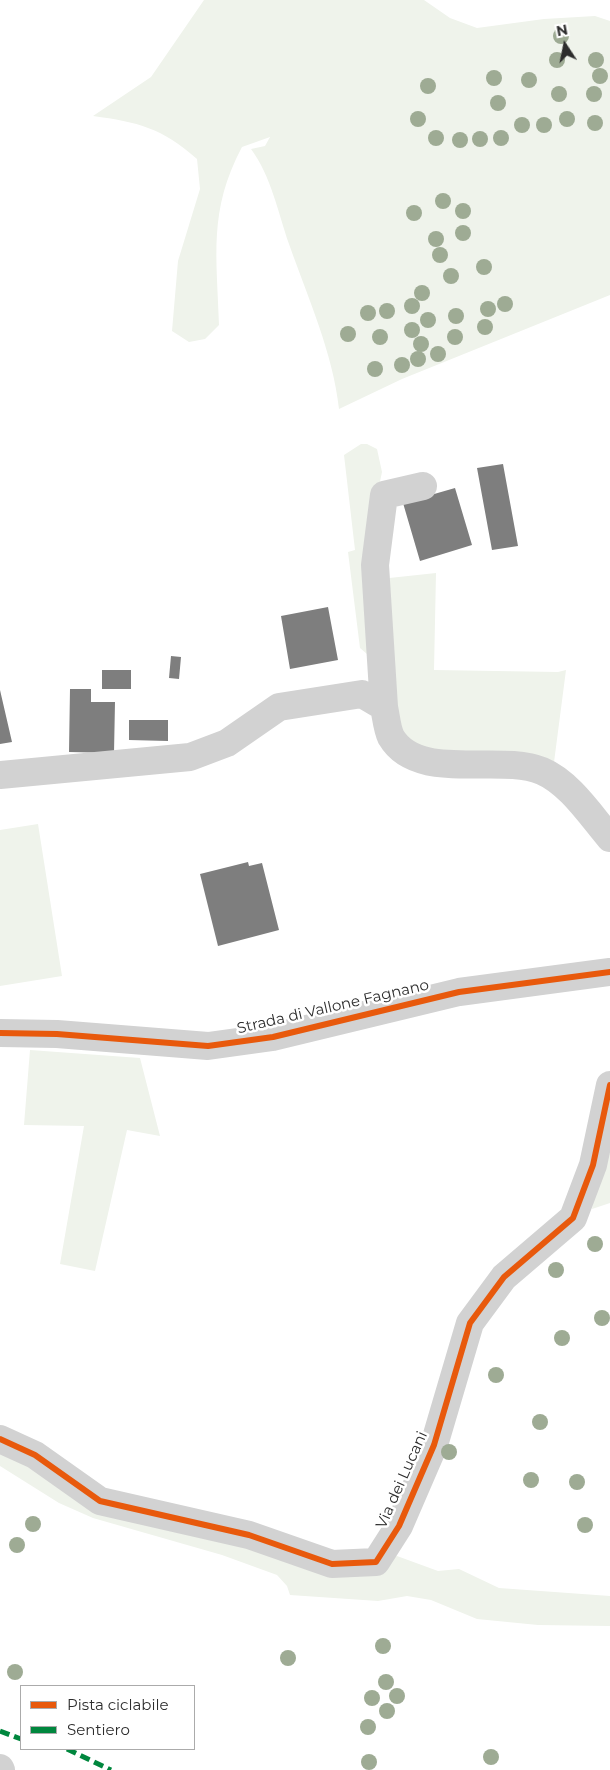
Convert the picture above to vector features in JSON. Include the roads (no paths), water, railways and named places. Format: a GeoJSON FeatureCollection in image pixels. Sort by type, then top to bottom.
{"type":"FeatureCollection","features":[{"type":"Feature","properties":{"kind":"street"},"geometry":{"type":"LineString","coordinates":[[422,486],[384,495],[375,565],[384,707],[391,736],[405,752],[430,764],[518,764],[544,772],[569,790],[610,838]]}},
{"type":"Feature","properties":{"kind":"street"},"geometry":{"type":"LineString","coordinates":[[0,775],[190,757],[226,742],[279,707],[362,694],[384,707]]}},
{"type":"Feature","properties":{"kind":"street","name":"Strada di Vallone Fagnano"},"geometry":{"type":"LineString","coordinates":[[0,1033],[57,1034],[208,1046],[273,1037],[459,992],[610,972]]}},
{"type":"Feature","properties":{"kind":"street","name":"Via dei Lucani"},"geometry":{"type":"LineString","coordinates":[[0,1439],[35,1455],[100,1501],[249,1536],[332,1564],[376,1562],[399,1526],[434,1445],[470,1322],[504,1277],[573,1218],[593,1165],[610,1085]]}}]}
